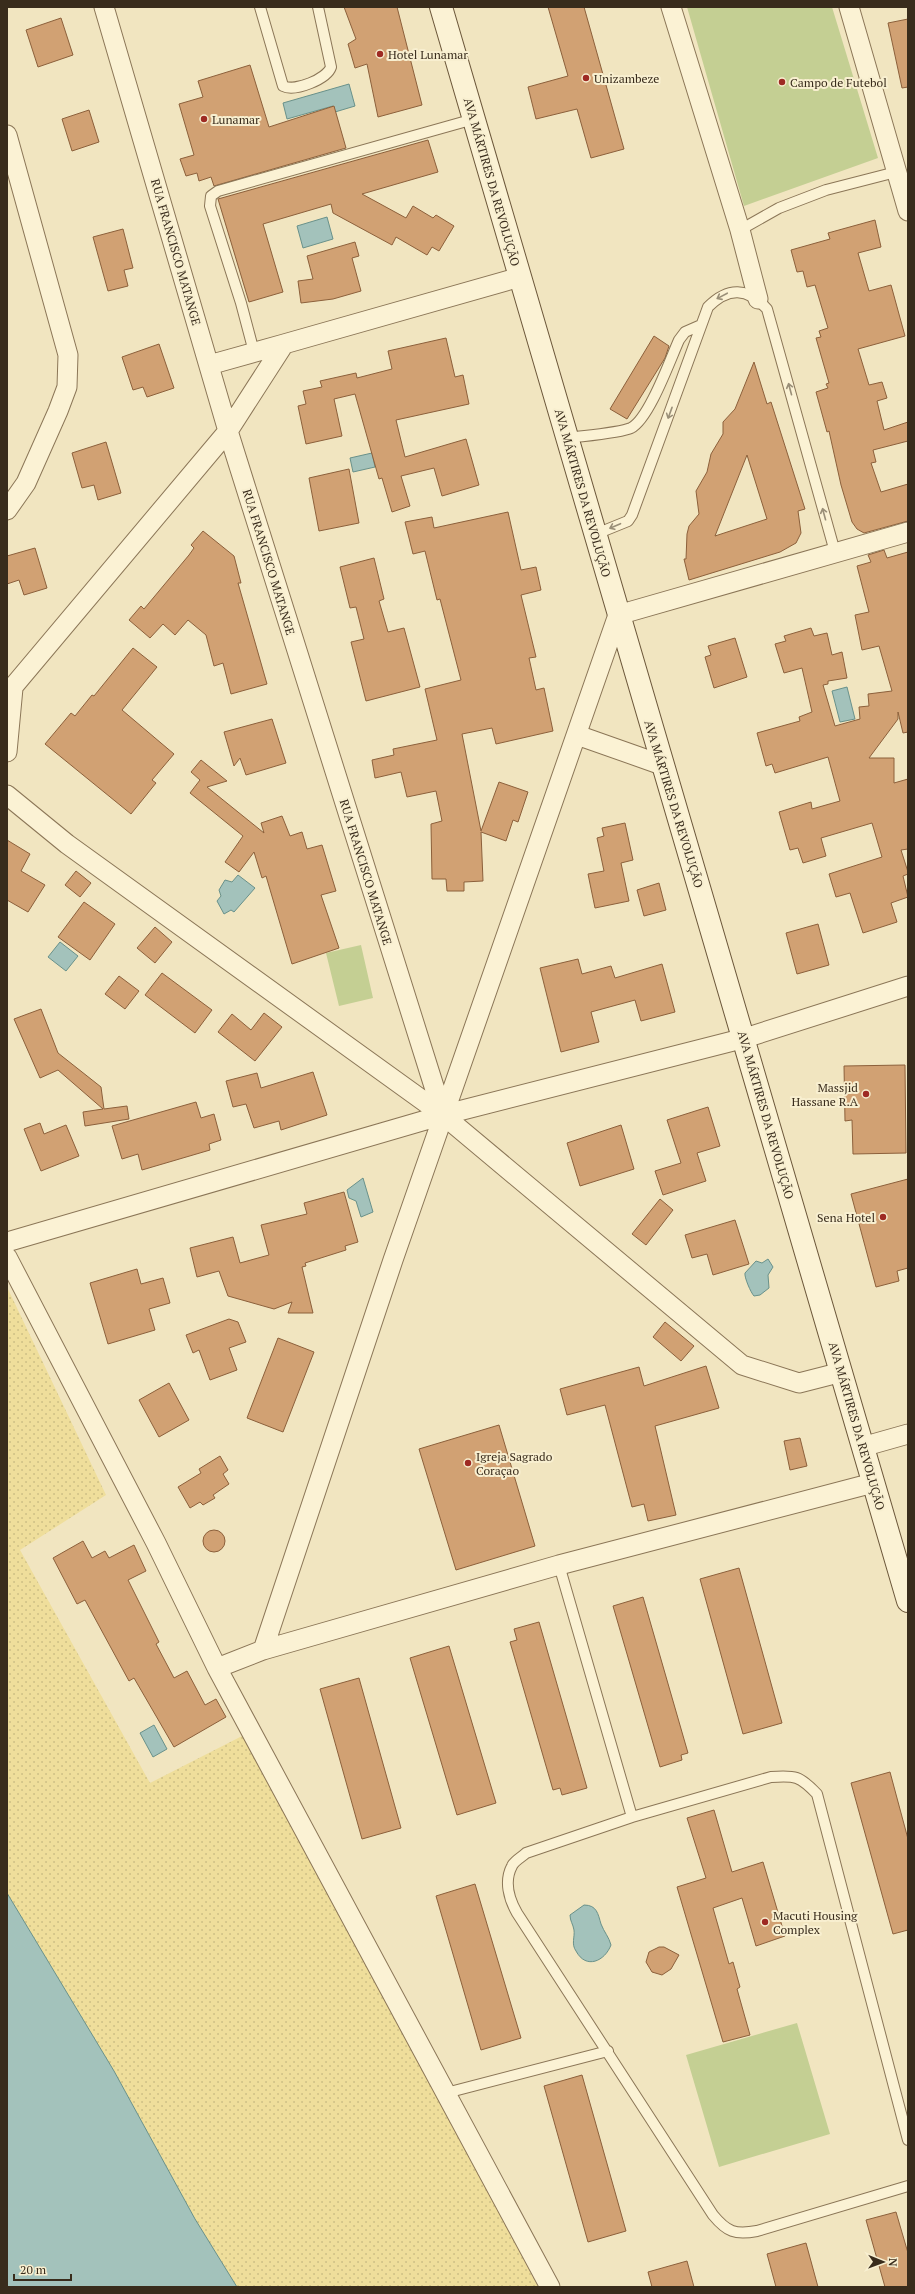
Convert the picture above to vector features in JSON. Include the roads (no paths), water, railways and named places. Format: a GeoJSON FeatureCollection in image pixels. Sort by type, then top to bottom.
{"type":"FeatureCollection","features":[{"type":"Feature","properties":{"kind":"street","name":"RUA FRANCISCO MATANGE"},"geometry":{"type":"LineString","coordinates":[[104,7],[228,431],[443,1115]]}},
{"type":"Feature","properties":{"kind":"street","name":"AVA MÁRTIRES DA REVOLUÇÃO"},"geometry":{"type":"LineString","coordinates":[[442,7],[662,765],[744,1038],[908,1601]]}},
{"type":"Feature","properties":{"kind":"street"},"geometry":{"type":"LineString","coordinates":[[671,7],[740,230],[758,299]]}},
{"type":"Feature","properties":{"kind":"street"},"geometry":{"type":"LineString","coordinates":[[849,7],[902,170],[908,211]]}},
{"type":"Feature","properties":{"kind":"street"},"geometry":{"type":"LineString","coordinates":[[7,135],[64,341],[68,363],[67,387],[58,412],[26,483],[7,510]]}},
{"type":"Feature","properties":{"kind":"street"},"geometry":{"type":"LineString","coordinates":[[209,364],[520,277]]}},
{"type":"Feature","properties":{"kind":"street"},"geometry":{"type":"LineString","coordinates":[[7,752],[10,691],[228,431],[284,344]]}},
{"type":"Feature","properties":{"kind":"street"},"geometry":{"type":"LineString","coordinates":[[263,1650],[443,1115],[618,614],[908,532]]}},
{"type":"Feature","properties":{"kind":"street"},"geometry":{"type":"LineString","coordinates":[[576,735],[662,765]]}},
{"type":"Feature","properties":{"kind":"street"},"geometry":{"type":"LineString","coordinates":[[7,794],[67,844],[443,1115],[742,1365],[798,1383],[842,1372]]}},
{"type":"Feature","properties":{"kind":"street"},"geometry":{"type":"LineString","coordinates":[[7,1242],[443,1115],[744,1038],[908,986]]}},
{"type":"Feature","properties":{"kind":"street"},"geometry":{"type":"LineString","coordinates":[[7,1257],[156,1543],[217,1668],[550,2287]]}},
{"type":"Feature","properties":{"kind":"street"},"geometry":{"type":"LineString","coordinates":[[862,1447],[908,1434]]}},
{"type":"Feature","properties":{"kind":"street"},"geometry":{"type":"LineString","coordinates":[[217,1668],[263,1650],[559,1565],[874,1482]]}},
{"type":"Feature","properties":{"kind":"lane"},"geometry":{"type":"LineString","coordinates":[[260,7],[283,86],[293,88],[326,74],[331,67],[318,7]]}},
{"type":"Feature","properties":{"kind":"lane"},"geometry":{"type":"LineString","coordinates":[[254,352],[241,303],[210,206],[211,196],[218,191],[474,119]]}},
{"type":"Feature","properties":{"kind":"lane"},"geometry":{"type":"LineString","coordinates":[[740,230],[779,208],[826,190],[902,170]]}},
{"type":"Feature","properties":{"kind":"lane"},"geometry":{"type":"LineString","coordinates":[[596,534],[628,521],[632,515],[708,307],[719,296],[731,292],[758,299],[767,309],[835,552]]}},
{"type":"Feature","properties":{"kind":"lane"},"geometry":{"type":"LineString","coordinates":[[568,438],[630,428],[639,422],[647,410],[679,340],[685,332],[701,325]]}},
{"type":"Feature","properties":{"kind":"lane"},"geometry":{"type":"LineString","coordinates":[[559,1565],[632,1817]]}},
{"type":"Feature","properties":{"kind":"lane"},"geometry":{"type":"LineString","coordinates":[[908,2140],[817,1794],[804,1781],[793,1775],[771,1777],[632,1817],[526,1853],[512,1865],[509,1878],[510,1899],[516,1913],[608,2051],[713,2215],[724,2228],[740,2234],[756,2231],[908,2186]]}},
{"type":"Feature","properties":{"kind":"lane"},"geometry":{"type":"LineString","coordinates":[[446,2093],[608,2051]]}},
{"type":"Feature","properties":{"kind":"water"},"geometry":{"type":"Polygon","coordinates":[[[349,84],[355,106],[335,112],[333,106],[287,119],[283,103],[349,84]]]}},
{"type":"Feature","properties":{"kind":"water"},"geometry":{"type":"Polygon","coordinates":[[[327,217],[333,239],[303,248],[297,226],[327,217]]]}},
{"type":"Feature","properties":{"kind":"water"},"geometry":{"type":"Polygon","coordinates":[[[372,453],[375,467],[353,472],[350,458],[372,453]]]}},
{"type":"Feature","properties":{"kind":"water"},"geometry":{"type":"Polygon","coordinates":[[[847,687],[855,719],[840,722],[832,691],[847,687]]]}},
{"type":"Feature","properties":{"kind":"water"},"geometry":{"type":"Polygon","coordinates":[[[238,875],[255,888],[234,912],[231,910],[224,914],[217,901],[221,896],[219,890],[225,880],[232,882],[238,875]]]}},
{"type":"Feature","properties":{"kind":"water"},"geometry":{"type":"Polygon","coordinates":[[[60,942],[78,956],[66,971],[48,957],[60,942]]]}},
{"type":"Feature","properties":{"kind":"water"},"geometry":{"type":"Polygon","coordinates":[[[363,1178],[373,1212],[361,1217],[356,1201],[349,1198],[347,1190],[363,1178]]]}},
{"type":"Feature","properties":{"kind":"water"},"geometry":{"type":"Polygon","coordinates":[[[768,1259],[773,1267],[768,1275],[769,1288],[760,1295],[754,1296],[748,1285],[745,1273],[756,1261],[762,1263],[768,1259]]]}},
{"type":"Feature","properties":{"kind":"water"},"geometry":{"type":"Polygon","coordinates":[[[154,1725],[167,1749],[153,1757],[140,1733],[154,1725]]]}},
{"type":"Feature","properties":{"kind":"water"},"geometry":{"type":"Polygon","coordinates":[[[7,1893],[114,2071],[195,2219],[237,2287],[7,2287],[7,1893]]]}},
{"type":"Feature","properties":{"kind":"water"},"geometry":{"type":"Polygon","coordinates":[[[584,1905],[594,1908],[611,1945],[608,1951],[600,1959],[590,1962],[580,1957],[576,1951],[573,1943],[574,1930],[570,1919],[570,1915],[584,1905]]]}},
{"type":"Feature","properties":{"kind":"place","name":"Hotel Lunamar"},"geometry":{"type":"Point","coordinates":[380,54]}},
{"type":"Feature","properties":{"kind":"place","name":"Unizambeze"},"geometry":{"type":"Point","coordinates":[586,78]}},
{"type":"Feature","properties":{"kind":"place","name":"Campo de Futebol"},"geometry":{"type":"Point","coordinates":[782,82]}},
{"type":"Feature","properties":{"kind":"place","name":"Lunamar"},"geometry":{"type":"Point","coordinates":[204,119]}},
{"type":"Feature","properties":{"kind":"place","name":"Massjid Hassane R.A"},"geometry":{"type":"Point","coordinates":[866,1094]}},
{"type":"Feature","properties":{"kind":"place","name":"Sena Hotel"},"geometry":{"type":"Point","coordinates":[883,1217]}},
{"type":"Feature","properties":{"kind":"place","name":"Igreja Sagrado Coraçao"},"geometry":{"type":"Point","coordinates":[468,1463]}},
{"type":"Feature","properties":{"kind":"place","name":"Macuti Housing Complex"},"geometry":{"type":"Point","coordinates":[765,1922]}}]}
